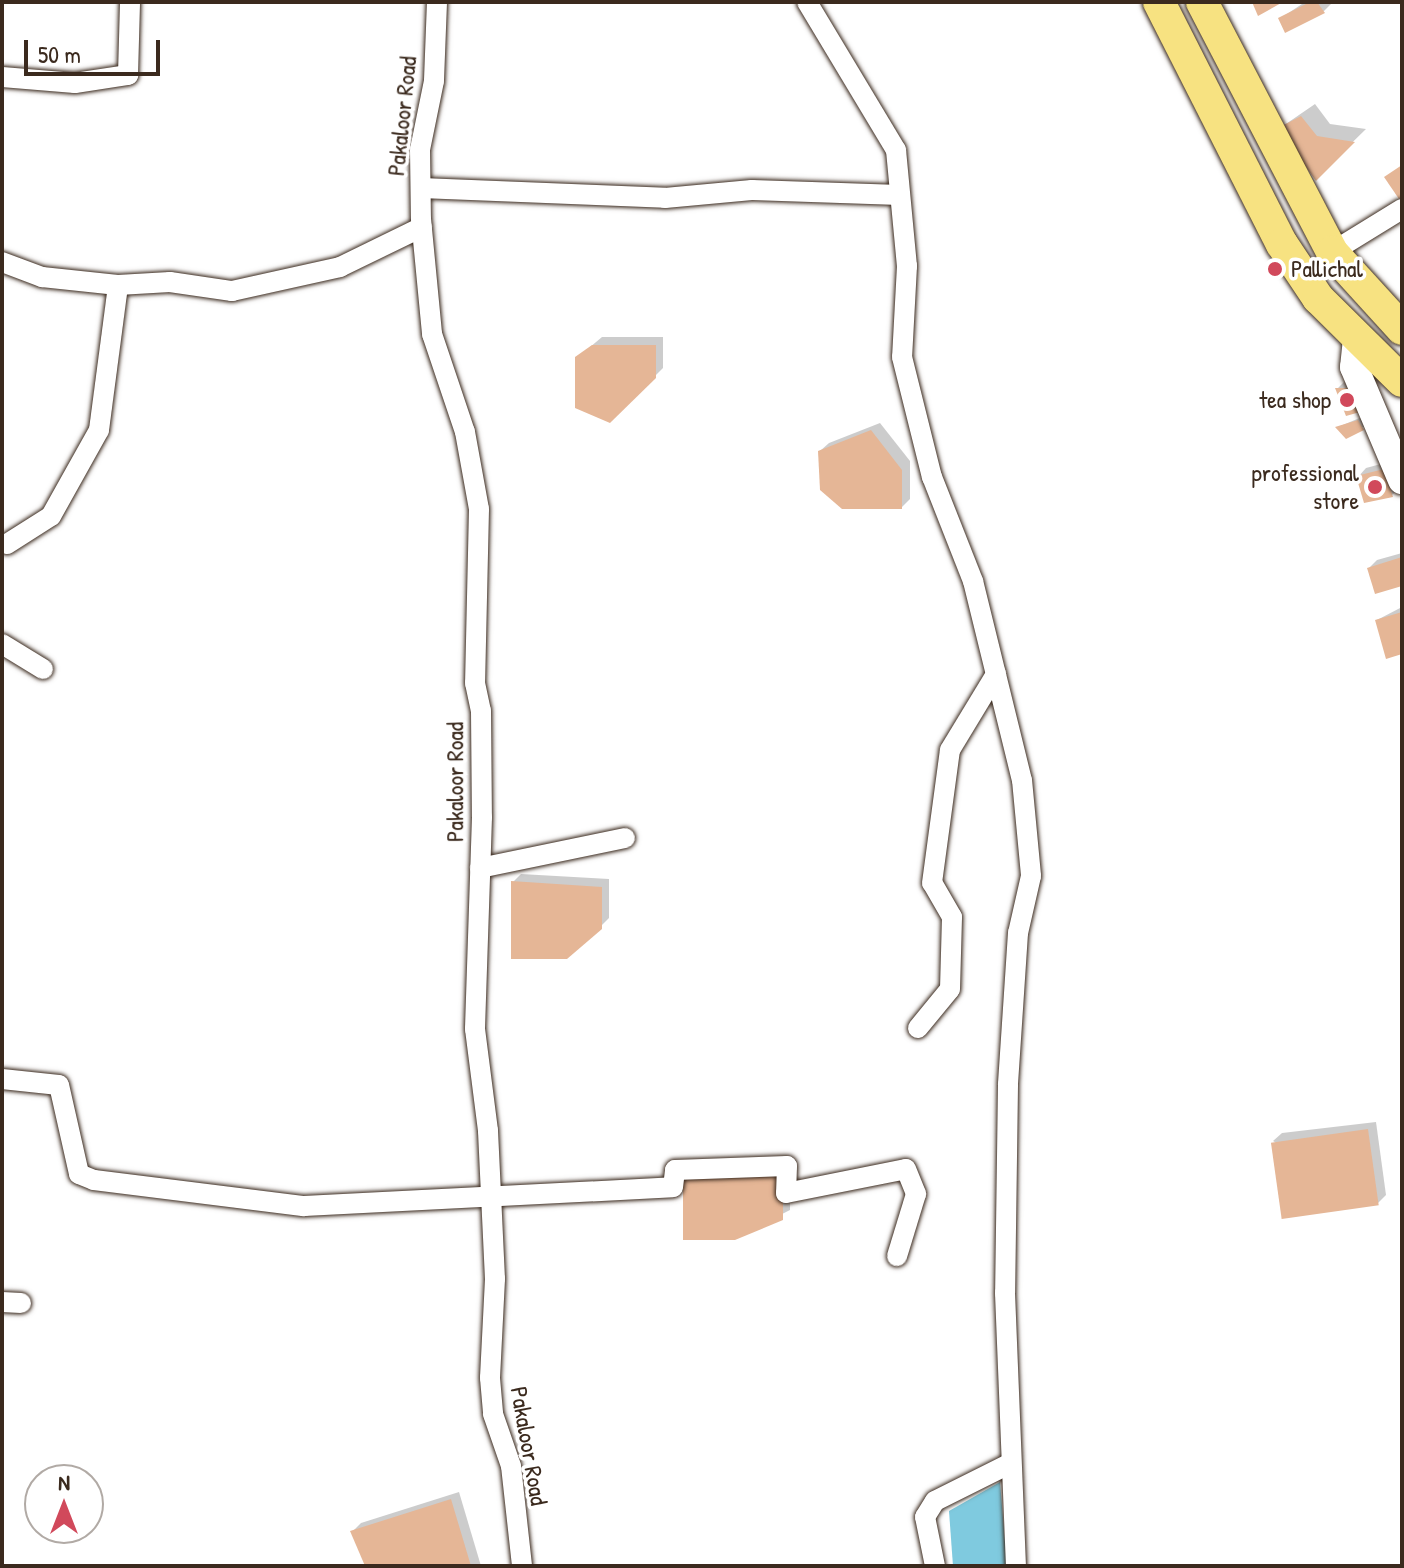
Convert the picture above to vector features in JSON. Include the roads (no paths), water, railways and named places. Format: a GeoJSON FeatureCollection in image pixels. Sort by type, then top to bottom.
{"type":"FeatureCollection","features":[{"type":"Feature","properties":{"kind":"main road"},"geometry":{"type":"LineString","coordinates":[[1159,2],[1282,244],[1318,298],[1402,381]]}},
{"type":"Feature","properties":{"kind":"main road"},"geometry":{"type":"LineString","coordinates":[[1202,2],[1332,252],[1402,329]]}},
{"type":"Feature","properties":{"kind":"main road"},"geometry":{"type":"LineString","coordinates":[[1357,339],[1354,367],[1402,480]]}},
{"type":"Feature","properties":{"kind":"street"},"geometry":{"type":"LineString","coordinates":[[2,77],[75,83],[128,75],[130,2]]}},
{"type":"Feature","properties":{"kind":"street","name":"Pakaloor Road"},"geometry":{"type":"LineString","coordinates":[[437,2],[421,188],[422,227],[432,334],[465,432],[479,509],[475,683],[481,711],[480,868],[475,1029],[495,1279],[491,1390],[511,1466],[522,1566]]}},
{"type":"Feature","properties":{"kind":"street"},"geometry":{"type":"LineString","coordinates":[[807,2],[896,150],[907,266],[902,357],[932,477],[973,581],[1022,780],[1031,876],[1018,933],[1008,1085],[1005,1293],[1016,1566]]}},
{"type":"Feature","properties":{"kind":"street"},"geometry":{"type":"LineString","coordinates":[[421,188],[665,198],[752,190],[900,195]]}},
{"type":"Feature","properties":{"kind":"street"},"geometry":{"type":"LineString","coordinates":[[1332,252],[1402,209]]}},
{"type":"Feature","properties":{"kind":"street"},"geometry":{"type":"LineString","coordinates":[[2,262],[42,277],[118,285],[170,282],[232,291],[340,267],[422,227]]}},
{"type":"Feature","properties":{"kind":"street"},"geometry":{"type":"LineString","coordinates":[[4,547],[51,516],[99,430],[118,285]]}},
{"type":"Feature","properties":{"kind":"street"},"geometry":{"type":"LineString","coordinates":[[2,644],[43,669]]}},
{"type":"Feature","properties":{"kind":"street"},"geometry":{"type":"LineString","coordinates":[[918,1028],[950,989],[952,917],[932,883],[950,750],[996,674]]}},
{"type":"Feature","properties":{"kind":"street"},"geometry":{"type":"LineString","coordinates":[[480,868],[625,838]]}},
{"type":"Feature","properties":{"kind":"street"},"geometry":{"type":"LineString","coordinates":[[2,1079],[59,1085],[79,1174],[94,1180],[304,1206],[490,1193],[673,1187],[675,1170],[787,1166],[786,1193],[906,1169],[916,1194],[897,1256]]}},
{"type":"Feature","properties":{"kind":"street"},"geometry":{"type":"LineString","coordinates":[[935,1566],[925,1517],[935,1501],[1011,1463]]}},
{"type":"Feature","properties":{"kind":"water"},"geometry":{"type":"Polygon","coordinates":[[[1000,1482],[1007,1566],[953,1566],[949,1511],[1000,1482]]]}},
{"type":"Feature","properties":{"kind":"place","name":"Pallichal"},"geometry":{"type":"Point","coordinates":[1275,269]}},
{"type":"Feature","properties":{"kind":"place","name":"tea shop"},"geometry":{"type":"Point","coordinates":[1347,400]}},
{"type":"Feature","properties":{"kind":"place","name":"professional store"},"geometry":{"type":"Point","coordinates":[1375,487]}}]}
